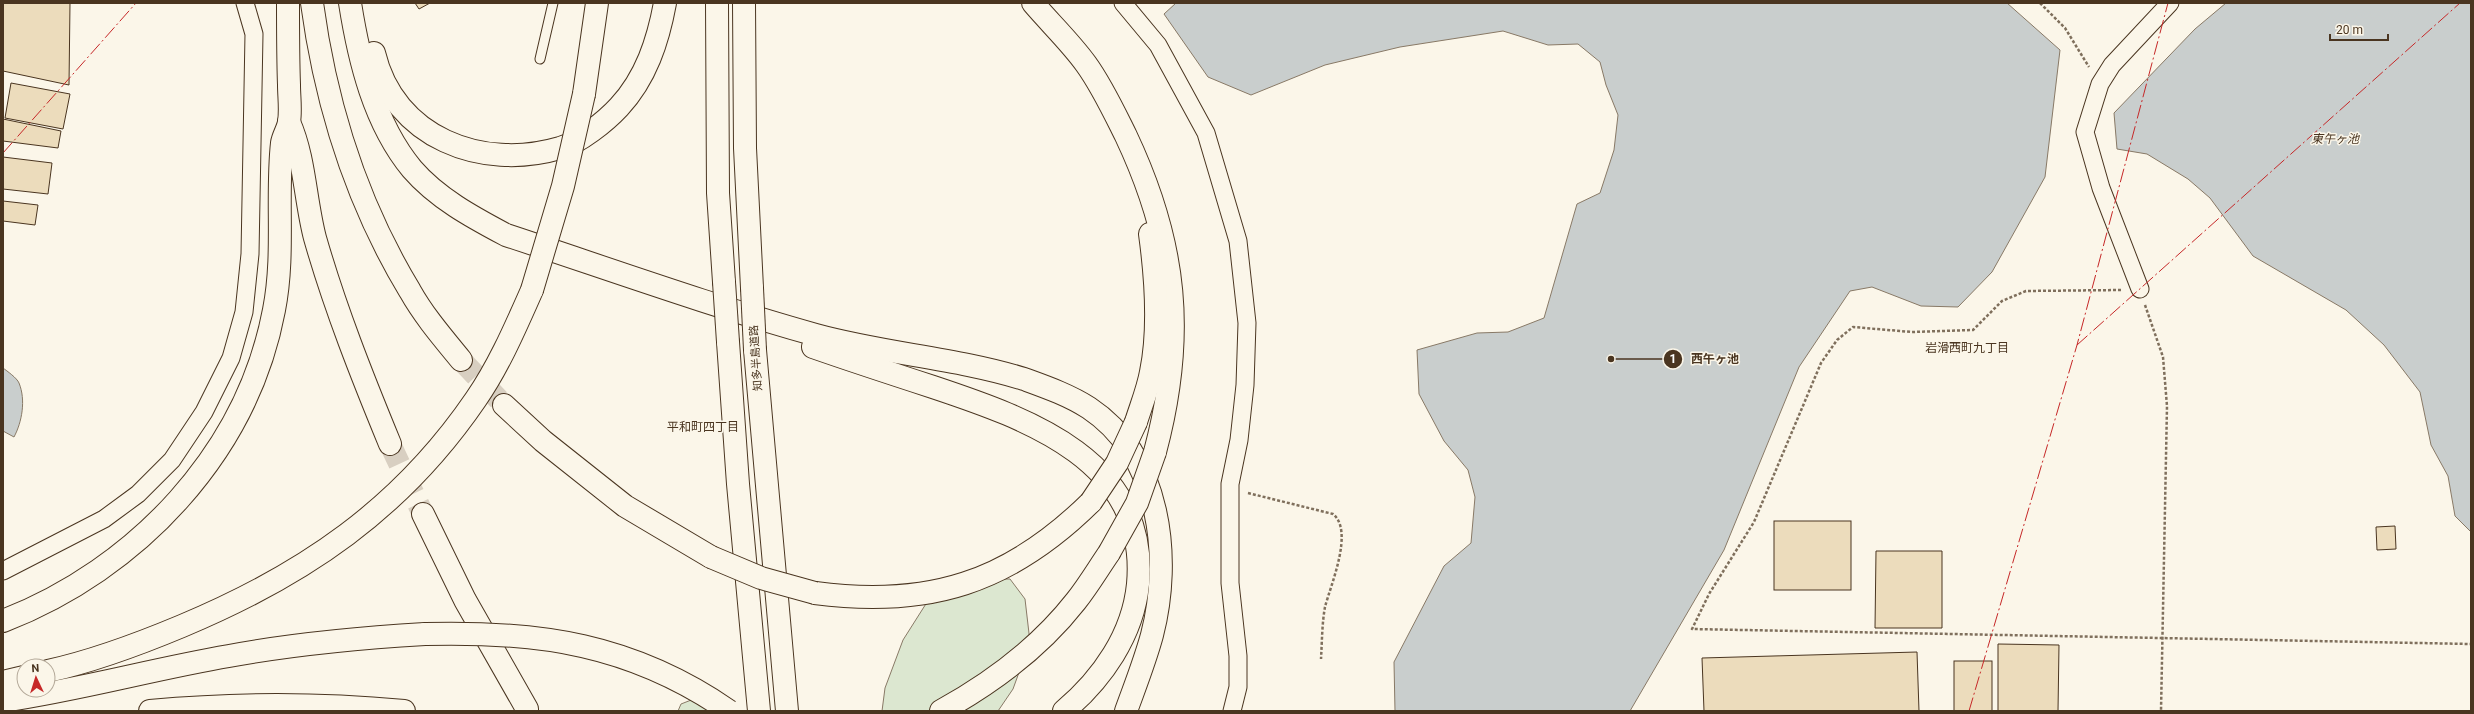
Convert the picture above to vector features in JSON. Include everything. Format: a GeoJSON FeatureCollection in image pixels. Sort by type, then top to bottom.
{"type":"FeatureCollection","features":[{"type":"Feature","properties":{"kind":"highway"},"geometry":{"type":"LineString","coordinates":[[3,621],[68,590],[122,554],[172,508],[209,465],[238,415],[261,362],[275,309],[281,253],[282,142],[289,122],[288,3]]}},
{"type":"Feature","properties":{"kind":"highway"},"geometry":{"type":"LineString","coordinates":[[312,3],[327,90],[353,173],[370,218],[410,292],[460,360]]}},
{"type":"Feature","properties":{"kind":"highway"},"geometry":{"type":"LineString","coordinates":[[350,3],[364,67],[376,104],[392,139],[413,169],[434,189],[467,215],[506,235],[817,336],[893,352],[978,367],[1022,379],[1057,391],[1089,408],[1113,428],[1135,457],[1150,493],[1158,528],[1162,562],[1158,602],[1152,635],[1126,711]]}},
{"type":"Feature","properties":{"kind":"highway"},"geometry":{"type":"LineString","coordinates":[[364,3],[375,56],[387,88],[409,117],[434,136],[457,148],[487,155],[531,154],[562,148],[593,130],[619,107],[637,83],[651,57],[660,28],[665,3]]}},
{"type":"Feature","properties":{"kind":"highway"},"geometry":{"type":"LineString","coordinates":[[56,669],[139,644],[217,612],[292,574],[356,529],[418,471],[477,398],[496,365],[532,290],[563,186],[584,94],[597,3]]}},
{"type":"Feature","properties":{"kind":"highway"},"geometry":{"type":"LineString","coordinates":[[717,3],[718,193],[751,638],[759,711]]}},
{"type":"Feature","properties":{"kind":"highway","name":"知多半島道路"},"geometry":{"type":"LineString","coordinates":[[744,3],[745,148],[755,350],[787,711]]}},
{"type":"Feature","properties":{"kind":"highway"},"geometry":{"type":"LineString","coordinates":[[941,711],[978,690],[1045,635],[1076,601],[1109,553],[1137,502],[1155,452],[1163,422],[1174,350],[1173,308],[1168,264],[1159,218],[1140,165],[1115,113],[1086,64],[1033,3]]}},
{"type":"Feature","properties":{"kind":"highway"},"geometry":{"type":"LineString","coordinates":[[289,122],[296,139],[304,188],[328,281],[350,344],[390,444]]}},
{"type":"Feature","properties":{"kind":"highway"},"geometry":{"type":"LineString","coordinates":[[504,405],[543,441],[626,506],[711,557],[761,578],[815,593],[880,598],[934,592],[960,585],[984,576],[1031,552],[1073,520],[1091,502],[1117,463],[1136,422],[1151,372],[1155,331],[1154,277],[1140,165]]}},
{"type":"Feature","properties":{"kind":"highway"},"geometry":{"type":"LineString","coordinates":[[695,297],[710,311],[972,400],[1040,427],[1064,442],[1100,472],[1126,507],[1135,531],[1139,572],[1137,594],[1122,641],[1110,660],[1092,683],[1064,711]]}},
{"type":"Feature","properties":{"kind":"highway"},"geometry":{"type":"LineString","coordinates":[[423,514],[465,600],[527,709]]}},
{"type":"Feature","properties":{"kind":"highway"},"geometry":{"type":"LineString","coordinates":[[3,701],[96,685],[229,655],[300,645],[424,634],[494,633],[526,635],[558,640],[626,657],[660,672],[729,711]]}},
{"type":"Feature","properties":{"kind":"highway"},"geometry":{"type":"LineString","coordinates":[[3,682],[16,679]]}},
{"type":"Feature","properties":{"kind":"highway"},"geometry":{"type":"LineString","coordinates":[[267,704],[304,711]]}},
{"type":"Feature","properties":{"kind":"highway"},"geometry":{"type":"LineString","coordinates":[[150,711],[228,705],[267,704],[320,704],[404,711]]}},
{"type":"Feature","properties":{"kind":"street"},"geometry":{"type":"LineString","coordinates":[[3,571],[104,519],[138,494],[172,460],[204,412],[231,358],[244,312],[250,254],[254,34],[246,3]]}},
{"type":"Feature","properties":{"kind":"street"},"geometry":{"type":"LineString","coordinates":[[1123,3],[1158,45],[1206,133],[1238,241],[1247,323],[1245,377],[1239,440],[1230,490],[1230,583],[1238,656],[1238,687],[1232,711]]}},
{"type":"Feature","properties":{"kind":"street"},"geometry":{"type":"LineString","coordinates":[[2140,290],[2101,188],[2084,132],[2100,84],[2112,65],[2170,3]]}},
{"type":"Feature","properties":{"kind":"lane"},"geometry":{"type":"LineString","coordinates":[[540,59],[553,3]]}},
{"type":"Feature","properties":{"kind":"path"},"geometry":{"type":"LineString","coordinates":[[2040,3],[2065,28],[2100,84]]}},
{"type":"Feature","properties":{"kind":"path"},"geometry":{"type":"LineString","coordinates":[[2161,711],[2162,638],[2167,406],[2163,357],[2140,290],[2026,291],[2002,301],[1973,330],[1912,332],[1853,327],[1837,340],[1821,363],[1754,522],[1710,594],[1692,628],[2162,638],[2471,644]]}},
{"type":"Feature","properties":{"kind":"path"},"geometry":{"type":"LineString","coordinates":[[1230,490],[1255,494],[1319,510],[1333,514],[1339,519],[1342,529],[1340,552],[1325,608],[1320,659]]}},
{"type":"Feature","properties":{"kind":"green space"},"geometry":{"type":"Polygon","coordinates":[[[967,579],[1010,579],[1025,599],[1030,642],[1013,689],[998,711],[882,711],[885,688],[903,640],[929,599],[967,579]]]}},
{"type":"Feature","properties":{"kind":"green space"},"geometry":{"type":"Polygon","coordinates":[[[704,695],[727,711],[678,711],[681,704],[704,695]]]}},
{"type":"Feature","properties":{"kind":"water"},"geometry":{"type":"Polygon","coordinates":[[[1176,3],[2007,3],[2060,50],[2045,177],[1992,272],[1958,307],[1921,306],[1872,287],[1850,291],[1799,367],[1724,550],[1630,711],[1395,711],[1394,662],[1444,566],[1471,543],[1475,497],[1468,470],[1444,441],[1419,394],[1417,350],[1477,333],[1508,332],[1544,318],[1577,204],[1600,193],[1614,150],[1618,115],[1606,85],[1600,62],[1578,44],[1548,45],[1503,31],[1400,47],[1325,65],[1251,95],[1208,77],[1164,14],[1176,3]]]}},
{"type":"Feature","properties":{"kind":"water","name":"東午ヶ池"},"geometry":{"type":"Polygon","coordinates":[[[2226,3],[2471,3],[2471,532],[2455,516],[2448,476],[2431,445],[2420,392],[2384,345],[2346,310],[2253,256],[2210,198],[2188,179],[2147,154],[2117,149],[2114,113],[2195,29],[2226,3]]]}},
{"type":"Feature","properties":{"kind":"water"},"geometry":{"type":"Polygon","coordinates":[[[3,368],[18,381],[22,396],[23,404],[21,418],[14,437],[3,431],[3,368]]]}},
{"type":"Feature","properties":{"kind":"building"},"geometry":{"type":"Polygon","coordinates":[[[3,3],[70,3],[69,85],[3,71],[3,3]]]}},
{"type":"Feature","properties":{"kind":"building"},"geometry":{"type":"Polygon","coordinates":[[[415,3],[430,3],[419,9],[415,3]]]}},
{"type":"Feature","properties":{"kind":"building"},"geometry":{"type":"Polygon","coordinates":[[[11,83],[70,94],[63,129],[5,118],[11,83]]]}},
{"type":"Feature","properties":{"kind":"building"},"geometry":{"type":"Polygon","coordinates":[[[3,119],[61,131],[58,148],[3,141],[3,119]]]}},
{"type":"Feature","properties":{"kind":"building"},"geometry":{"type":"Polygon","coordinates":[[[3,157],[52,163],[48,194],[3,189],[3,157]]]}},
{"type":"Feature","properties":{"kind":"building"},"geometry":{"type":"Polygon","coordinates":[[[3,201],[38,205],[35,225],[3,221],[3,201]]]}},
{"type":"Feature","properties":{"kind":"building"},"geometry":{"type":"Polygon","coordinates":[[[1774,521],[1851,521],[1851,590],[1774,590],[1774,521]]]}},
{"type":"Feature","properties":{"kind":"building"},"geometry":{"type":"Polygon","coordinates":[[[2395,526],[2396,549],[2377,550],[2376,527],[2395,526]]]}},
{"type":"Feature","properties":{"kind":"building"},"geometry":{"type":"Polygon","coordinates":[[[1876,551],[1942,551],[1942,628],[1875,628],[1876,551]]]}},
{"type":"Feature","properties":{"kind":"building"},"geometry":{"type":"Polygon","coordinates":[[[1998,644],[2059,645],[2058,711],[1998,711],[1998,644]]]}},
{"type":"Feature","properties":{"kind":"building"},"geometry":{"type":"Polygon","coordinates":[[[1917,652],[1919,711],[1704,711],[1702,658],[1917,652]]]}},
{"type":"Feature","properties":{"kind":"building"},"geometry":{"type":"Polygon","coordinates":[[[1954,661],[1992,661],[1992,711],[1954,711],[1954,661]]]}},
{"type":"Feature","properties":{"kind":"tunnel"},"geometry":{"type":"LineString","coordinates":[[461,360],[504,405]]}},
{"type":"Feature","properties":{"kind":"tunnel"},"geometry":{"type":"LineString","coordinates":[[390,444],[423,514]]}},
{"type":"Feature","properties":{"kind":"power"},"geometry":{"type":"LineString","coordinates":[[3,153],[136,3]]}},
{"type":"Feature","properties":{"kind":"power"},"geometry":{"type":"LineString","coordinates":[[1969,711],[2077,345],[2168,3]]}},
{"type":"Feature","properties":{"kind":"power"},"geometry":{"type":"LineString","coordinates":[[2077,345],[2460,3]]}},
{"type":"Feature","properties":{"kind":"place","name":"西午ヶ池"},"geometry":{"type":"Point","coordinates":[1611,359]}},
{"type":"Feature","properties":{"kind":"district","name":"岩滑西町九丁目"},"geometry":{"type":"Point","coordinates":[1967,348]}},
{"type":"Feature","properties":{"kind":"district","name":"平和町四丁目"},"geometry":{"type":"Point","coordinates":[703,427]}}]}
